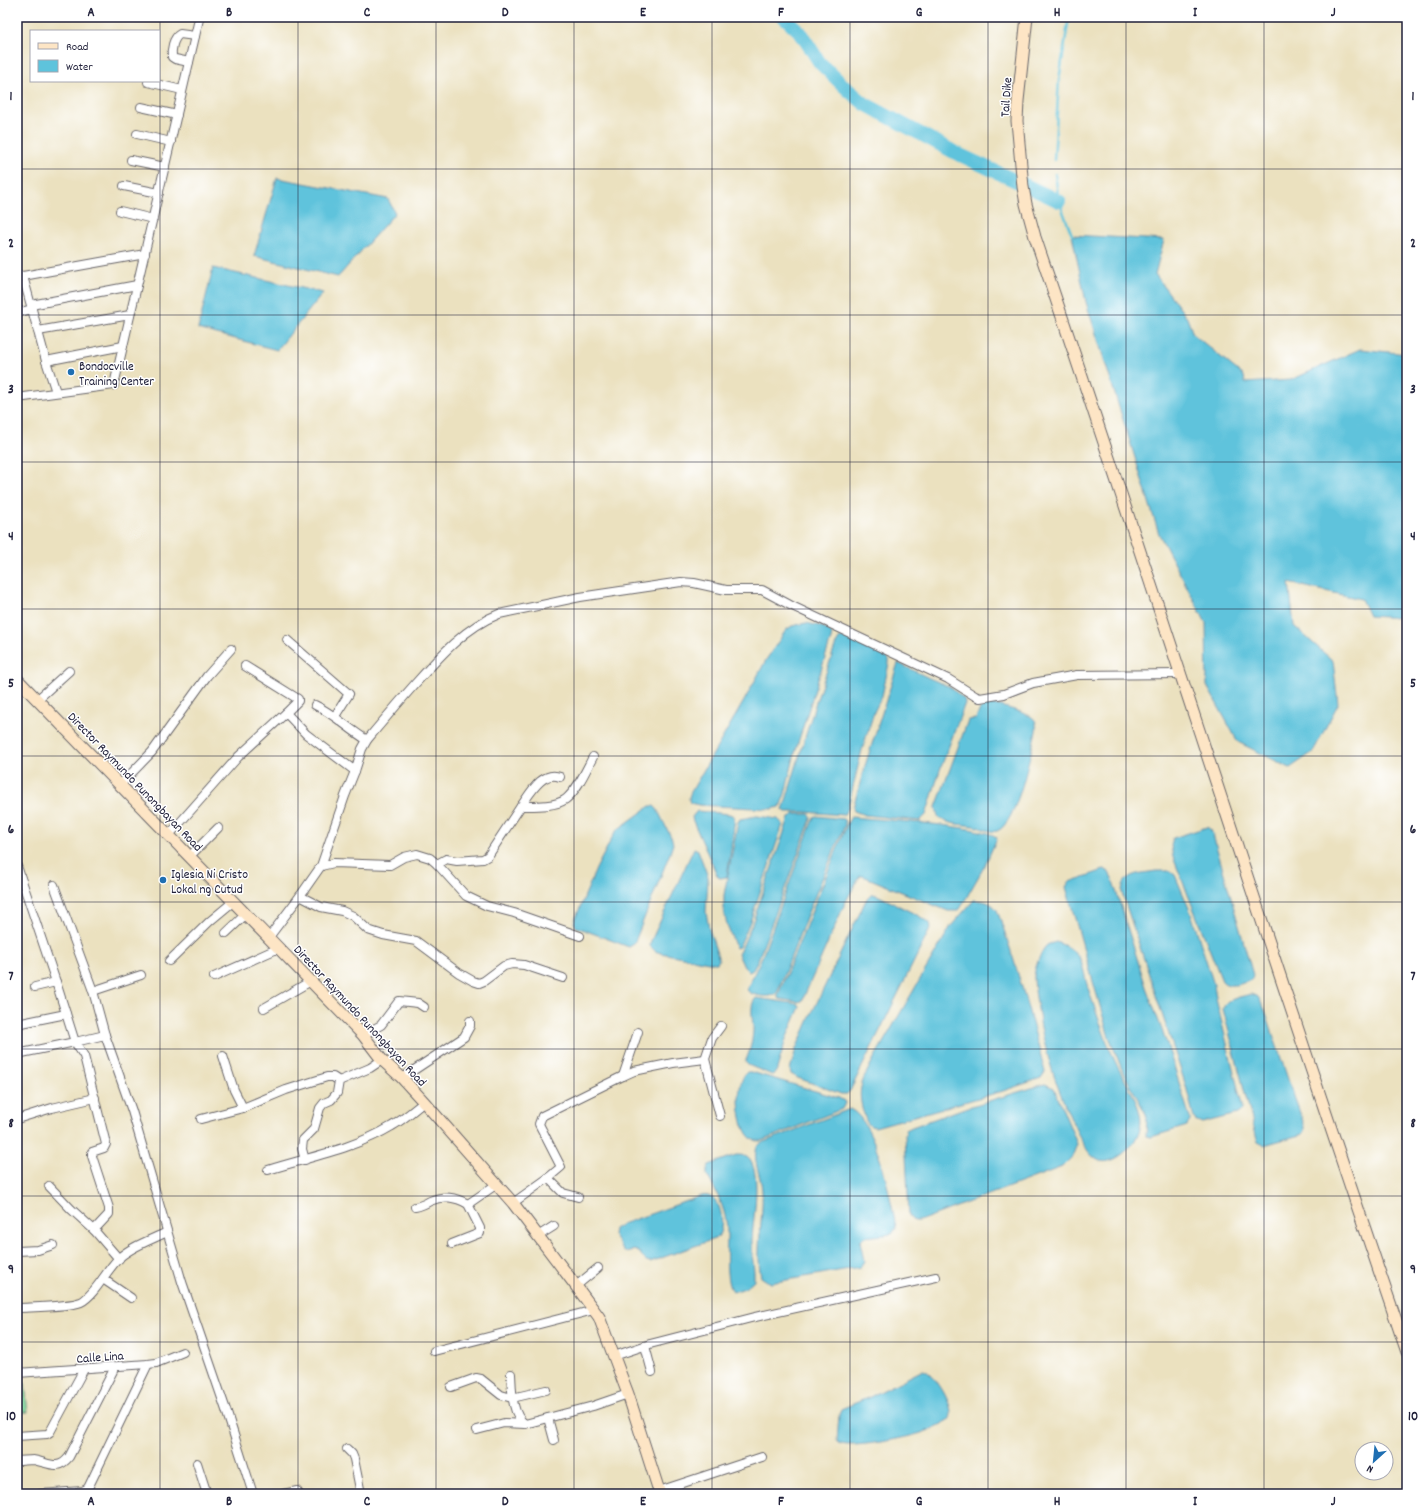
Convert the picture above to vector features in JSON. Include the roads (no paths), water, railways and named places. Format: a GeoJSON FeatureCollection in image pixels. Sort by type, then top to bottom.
{"type":"FeatureCollection","features":[{"type":"Feature","properties":{"kind":"street","name":"Tail Dike"},"geometry":{"type":"LineString","coordinates":[[1027,17],[1016,121],[1026,204],[1035,237],[1126,503],[1357,1206],[1407,1352]]}},
{"type":"Feature","properties":{"kind":"street"},"geometry":{"type":"LineString","coordinates":[[17,398],[114,385],[199,19]]}},
{"type":"Feature","properties":{"kind":"street"},"geometry":{"type":"LineString","coordinates":[[189,62],[172,57],[175,40],[176,36],[180,34],[195,36]]}},
{"type":"Feature","properties":{"kind":"street"},"geometry":{"type":"LineString","coordinates":[[148,82],[182,90]]}},
{"type":"Feature","properties":{"kind":"street"},"geometry":{"type":"LineString","coordinates":[[141,107],[177,115]]}},
{"type":"Feature","properties":{"kind":"street"},"geometry":{"type":"LineString","coordinates":[[137,134],[170,142]]}},
{"type":"Feature","properties":{"kind":"street"},"geometry":{"type":"LineString","coordinates":[[131,160],[165,167]]}},
{"type":"Feature","properties":{"kind":"street"},"geometry":{"type":"LineString","coordinates":[[124,186],[159,193]]}},
{"type":"Feature","properties":{"kind":"street"},"geometry":{"type":"LineString","coordinates":[[120,211],[153,219]]}},
{"type":"Feature","properties":{"kind":"street"},"geometry":{"type":"LineString","coordinates":[[56,392],[20,275],[145,254]]}},
{"type":"Feature","properties":{"kind":"street"},"geometry":{"type":"LineString","coordinates":[[17,313],[31,307],[137,285]]}},
{"type":"Feature","properties":{"kind":"street"},"geometry":{"type":"LineString","coordinates":[[38,331],[130,315]]}},
{"type":"Feature","properties":{"kind":"street"},"geometry":{"type":"LineString","coordinates":[[46,361],[124,346]]}},
{"type":"Feature","properties":{"kind":"street"},"geometry":{"type":"LineString","coordinates":[[269,937],[321,866],[362,749],[367,740],[433,663],[456,641],[487,618],[499,614],[580,597],[681,582],[694,583],[726,590],[762,590],[790,605],[948,678],[980,698],[1004,694],[1033,683],[1077,675],[1181,674]]}},
{"type":"Feature","properties":{"kind":"street"},"geometry":{"type":"LineString","coordinates":[[288,640],[349,694],[335,716]]}},
{"type":"Feature","properties":{"kind":"street"},"geometry":{"type":"LineString","coordinates":[[120,785],[152,752],[207,676],[231,649]]}},
{"type":"Feature","properties":{"kind":"street"},"geometry":{"type":"LineString","coordinates":[[169,834],[238,757],[298,701],[298,699],[245,666]]}},
{"type":"Feature","properties":{"kind":"street"},"geometry":{"type":"LineString","coordinates":[[38,699],[69,671]]}},
{"type":"Feature","properties":{"kind":"street","name":"Director Raymundo Punongbayan Road"},"geometry":{"type":"LineString","coordinates":[[17,679],[363,1035],[382,1060],[402,1078],[424,1102],[513,1203],[598,1317],[628,1394],[660,1492]]}},
{"type":"Feature","properties":{"kind":"street"},"geometry":{"type":"LineString","coordinates":[[315,705],[335,716],[352,732],[367,740]]}},
{"type":"Feature","properties":{"kind":"street"},"geometry":{"type":"LineString","coordinates":[[286,713],[306,734],[355,771]]}},
{"type":"Feature","properties":{"kind":"street"},"geometry":{"type":"LineString","coordinates":[[521,806],[552,804],[566,799],[575,788],[593,757]]}},
{"type":"Feature","properties":{"kind":"street"},"geometry":{"type":"LineString","coordinates":[[437,864],[446,859],[483,859],[488,856],[521,806],[543,779],[551,775],[560,777]]}},
{"type":"Feature","properties":{"kind":"street"},"geometry":{"type":"LineString","coordinates":[[190,856],[218,828]]}},
{"type":"Feature","properties":{"kind":"street"},"geometry":{"type":"LineString","coordinates":[[321,866],[334,863],[390,864],[404,857],[417,854],[430,858],[466,896],[487,906],[514,913],[580,936]]}},
{"type":"Feature","properties":{"kind":"street"},"geometry":{"type":"LineString","coordinates":[[17,866],[75,1042],[84,1056],[106,1144],[104,1148],[92,1152],[109,1208],[109,1214],[94,1230]]}},
{"type":"Feature","properties":{"kind":"street"},"geometry":{"type":"LineString","coordinates":[[54,885],[93,991],[105,1035],[132,1111],[182,1282],[253,1494]]}},
{"type":"Feature","properties":{"kind":"street"},"geometry":{"type":"LineString","coordinates":[[300,896],[321,907],[342,911],[353,916],[368,930],[383,935],[416,941],[472,981],[479,983],[484,981],[504,966],[512,964],[524,965],[563,978]]}},
{"type":"Feature","properties":{"kind":"street"},"geometry":{"type":"LineString","coordinates":[[169,960],[234,902]]}},
{"type":"Feature","properties":{"kind":"street"},"geometry":{"type":"LineString","coordinates":[[226,933],[246,914]]}},
{"type":"Feature","properties":{"kind":"street"},"geometry":{"type":"LineString","coordinates":[[214,977],[279,948]]}},
{"type":"Feature","properties":{"kind":"street"},"geometry":{"type":"LineString","coordinates":[[93,991],[141,975]]}},
{"type":"Feature","properties":{"kind":"street"},"geometry":{"type":"LineString","coordinates":[[264,1008],[311,981]]}},
{"type":"Feature","properties":{"kind":"street"},"geometry":{"type":"LineString","coordinates":[[35,987],[56,982]]}},
{"type":"Feature","properties":{"kind":"street"},"geometry":{"type":"LineString","coordinates":[[363,1035],[380,1025],[400,1001],[418,1003],[424,1007]]}},
{"type":"Feature","properties":{"kind":"street"},"geometry":{"type":"LineString","coordinates":[[17,1024],[66,1014]]}},
{"type":"Feature","properties":{"kind":"street"},"geometry":{"type":"LineString","coordinates":[[402,1078],[464,1037],[470,1026],[470,1021]]}},
{"type":"Feature","properties":{"kind":"street"},"geometry":{"type":"LineString","coordinates":[[720,1116],[705,1059],[712,1038],[721,1026]]}},
{"type":"Feature","properties":{"kind":"street"},"geometry":{"type":"LineString","coordinates":[[623,1076],[638,1032]]}},
{"type":"Feature","properties":{"kind":"street"},"geometry":{"type":"LineString","coordinates":[[17,1054],[105,1035]]}},
{"type":"Feature","properties":{"kind":"street"},"geometry":{"type":"LineString","coordinates":[[223,1056],[234,1090],[243,1108]]}},
{"type":"Feature","properties":{"kind":"street"},"geometry":{"type":"LineString","coordinates":[[513,1203],[560,1169],[561,1165],[539,1124],[542,1116],[634,1071],[673,1063],[705,1059]]}},
{"type":"Feature","properties":{"kind":"street"},"geometry":{"type":"LineString","coordinates":[[339,1081],[370,1068],[382,1060]]}},
{"type":"Feature","properties":{"kind":"street"},"geometry":{"type":"LineString","coordinates":[[201,1119],[243,1108],[286,1090],[327,1076],[333,1077],[339,1081]]}},
{"type":"Feature","properties":{"kind":"street"},"geometry":{"type":"LineString","coordinates":[[305,1160],[302,1149],[303,1140],[314,1129],[320,1108],[324,1103],[331,1100],[337,1093],[339,1081]]}},
{"type":"Feature","properties":{"kind":"street"},"geometry":{"type":"LineString","coordinates":[[17,1119],[52,1108],[95,1098]]}},
{"type":"Feature","properties":{"kind":"street"},"geometry":{"type":"LineString","coordinates":[[268,1170],[341,1149],[375,1136],[393,1126],[424,1102]]}},
{"type":"Feature","properties":{"kind":"street"},"geometry":{"type":"LineString","coordinates":[[548,1178],[563,1192],[578,1197]]}},
{"type":"Feature","properties":{"kind":"street"},"geometry":{"type":"LineString","coordinates":[[468,1204],[497,1184]]}},
{"type":"Feature","properties":{"kind":"street"},"geometry":{"type":"LineString","coordinates":[[49,1186],[94,1230],[118,1259]]}},
{"type":"Feature","properties":{"kind":"street"},"geometry":{"type":"LineString","coordinates":[[415,1207],[438,1198],[449,1197],[457,1198],[468,1204],[480,1228],[480,1233],[452,1244]]}},
{"type":"Feature","properties":{"kind":"street"},"geometry":{"type":"LineString","coordinates":[[538,1236],[554,1226]]}},
{"type":"Feature","properties":{"kind":"street"},"geometry":{"type":"LineString","coordinates":[[17,1308],[79,1303],[85,1300],[118,1259],[130,1250],[167,1232]]}},
{"type":"Feature","properties":{"kind":"street"},"geometry":{"type":"LineString","coordinates":[[17,1252],[38,1250],[53,1245]]}},
{"type":"Feature","properties":{"kind":"street"},"geometry":{"type":"LineString","coordinates":[[576,1286],[598,1268]]}},
{"type":"Feature","properties":{"kind":"street"},"geometry":{"type":"LineString","coordinates":[[614,1356],[644,1346],[755,1317],[936,1277]]}},
{"type":"Feature","properties":{"kind":"street"},"geometry":{"type":"LineString","coordinates":[[103,1279],[132,1298]]}},
{"type":"Feature","properties":{"kind":"street"},"geometry":{"type":"LineString","coordinates":[[434,1351],[594,1310]]}},
{"type":"Feature","properties":{"kind":"street"},"geometry":{"type":"LineString","coordinates":[[644,1346],[652,1372]]}},
{"type":"Feature","properties":{"kind":"street","name":"Calle Lina"},"geometry":{"type":"LineString","coordinates":[[17,1374],[156,1363],[183,1352]]}},
{"type":"Feature","properties":{"kind":"street"},"geometry":{"type":"LineString","coordinates":[[40,1494],[83,1491],[88,1488],[148,1364]]}},
{"type":"Feature","properties":{"kind":"street"},"geometry":{"type":"LineString","coordinates":[[17,1462],[32,1460],[51,1465],[64,1463],[69,1457],[115,1367]]}},
{"type":"Feature","properties":{"kind":"street"},"geometry":{"type":"LineString","coordinates":[[17,1436],[46,1434],[50,1432],[84,1369]]}},
{"type":"Feature","properties":{"kind":"street"},"geometry":{"type":"LineString","coordinates":[[511,1374],[512,1398],[520,1420],[525,1424]]}},
{"type":"Feature","properties":{"kind":"street"},"geometry":{"type":"LineString","coordinates":[[450,1387],[480,1378],[501,1395],[512,1398],[546,1390]]}},
{"type":"Feature","properties":{"kind":"street"},"geometry":{"type":"LineString","coordinates":[[477,1430],[504,1423],[525,1424],[593,1406],[628,1394]]}},
{"type":"Feature","properties":{"kind":"street"},"geometry":{"type":"LineString","coordinates":[[548,1418],[554,1440]]}},
{"type":"Feature","properties":{"kind":"street"},"geometry":{"type":"LineString","coordinates":[[347,1449],[354,1458],[361,1494]]}},
{"type":"Feature","properties":{"kind":"street"},"geometry":{"type":"LineString","coordinates":[[660,1492],[762,1457]]}},
{"type":"Feature","properties":{"kind":"street"},"geometry":{"type":"LineString","coordinates":[[197,1463],[207,1494]]}},
{"type":"Feature","properties":{"kind":"street"},"geometry":{"type":"LineString","coordinates":[[283,1494],[297,1491],[299,1494]]}},
{"type":"Feature","properties":{"kind":"water"},"geometry":{"type":"Polygon","coordinates":[[[277,178],[388,199],[395,213],[338,277],[254,256],[277,178]]]}},
{"type":"Feature","properties":{"kind":"water"},"geometry":{"type":"Polygon","coordinates":[[[1072,235],[1164,240],[1155,274],[1187,318],[1193,334],[1244,376],[1245,383],[1291,380],[1360,349],[1407,354],[1407,616],[1403,618],[1369,616],[1361,599],[1289,583],[1294,626],[1333,661],[1338,704],[1313,752],[1290,768],[1238,742],[1207,686],[1206,623],[1159,534],[1086,302],[1072,235]]]}},
{"type":"Feature","properties":{"kind":"water"},"geometry":{"type":"Polygon","coordinates":[[[213,268],[323,293],[277,350],[198,329],[213,268]]]}},
{"type":"Feature","properties":{"kind":"water"},"geometry":{"type":"Polygon","coordinates":[[[806,623],[823,627],[832,633],[796,749],[785,794],[780,807],[771,809],[699,805],[690,803],[689,796],[691,791],[744,701],[766,660],[786,630],[792,626],[806,623]]]}},
{"type":"Feature","properties":{"kind":"water"},"geometry":{"type":"Polygon","coordinates":[[[842,637],[846,637],[886,656],[889,659],[882,696],[874,712],[862,750],[847,811],[843,815],[786,812],[783,810],[815,705],[836,644],[842,637]]]}},
{"type":"Feature","properties":{"kind":"water"},"geometry":{"type":"Polygon","coordinates":[[[898,663],[950,687],[964,699],[965,703],[940,770],[926,815],[920,821],[865,815],[854,811],[853,808],[898,663]]]}},
{"type":"Feature","properties":{"kind":"water"},"geometry":{"type":"Polygon","coordinates":[[[986,703],[1012,709],[1031,716],[1036,722],[1036,731],[1027,770],[1017,802],[1004,826],[997,831],[989,831],[973,826],[946,822],[938,817],[936,807],[968,720],[976,719],[982,704],[986,703]]]}},
{"type":"Feature","properties":{"kind":"water"},"geometry":{"type":"Polygon","coordinates":[[[650,806],[654,806],[657,809],[673,844],[634,944],[629,947],[576,927],[574,922],[596,869],[613,836],[617,830],[650,806]]]}},
{"type":"Feature","properties":{"kind":"water"},"geometry":{"type":"Polygon","coordinates":[[[697,811],[729,814],[734,816],[727,877],[718,877],[693,821],[692,817],[697,811]]]}},
{"type":"Feature","properties":{"kind":"water"},"geometry":{"type":"Polygon","coordinates":[[[793,814],[809,814],[811,819],[758,960],[753,970],[749,972],[744,967],[738,954],[752,924],[789,818],[793,814]]]}},
{"type":"Feature","properties":{"kind":"water"},"geometry":{"type":"Polygon","coordinates":[[[757,816],[778,819],[783,824],[750,922],[739,947],[736,948],[724,913],[724,895],[738,822],[740,819],[757,816]]]}},
{"type":"Feature","properties":{"kind":"water"},"geometry":{"type":"Polygon","coordinates":[[[814,817],[843,819],[845,821],[845,825],[809,910],[777,993],[770,996],[753,994],[747,990],[748,987],[762,957],[810,827],[814,817]]]}},
{"type":"Feature","properties":{"kind":"water"},"geometry":{"type":"Polygon","coordinates":[[[851,817],[905,821],[974,830],[990,834],[997,838],[985,865],[960,909],[956,911],[948,911],[860,876],[846,901],[802,1001],[797,1002],[780,999],[778,998],[778,995],[851,817]]]}},
{"type":"Feature","properties":{"kind":"water"},"geometry":{"type":"Polygon","coordinates":[[[1207,827],[1211,830],[1213,835],[1253,975],[1252,979],[1236,985],[1228,985],[1222,981],[1173,857],[1171,845],[1173,838],[1207,827]]]}},
{"type":"Feature","properties":{"kind":"water"},"geometry":{"type":"Polygon","coordinates":[[[694,848],[698,850],[708,877],[706,912],[709,929],[719,960],[717,963],[661,953],[655,951],[650,946],[694,848]]]}},
{"type":"Feature","properties":{"kind":"water"},"geometry":{"type":"Polygon","coordinates":[[[1104,870],[1108,871],[1112,878],[1146,987],[1165,1038],[1190,1118],[1187,1126],[1151,1137],[1146,1136],[1146,1114],[1123,1072],[1108,1034],[1066,887],[1069,882],[1104,870]]]}},
{"type":"Feature","properties":{"kind":"water"},"geometry":{"type":"Polygon","coordinates":[[[1156,871],[1170,871],[1175,875],[1191,913],[1214,985],[1242,1105],[1242,1110],[1237,1114],[1202,1123],[1194,1118],[1186,1086],[1122,893],[1125,881],[1133,875],[1156,871]]]}},
{"type":"Feature","properties":{"kind":"water"},"geometry":{"type":"Polygon","coordinates":[[[872,894],[877,895],[919,916],[928,922],[931,927],[850,1091],[847,1094],[841,1094],[798,1078],[791,1074],[790,1070],[796,1049],[811,1015],[866,900],[872,894]]]}},
{"type":"Feature","properties":{"kind":"water"},"geometry":{"type":"Polygon","coordinates":[[[974,900],[989,903],[997,910],[1023,990],[1045,1072],[1041,1078],[1003,1091],[875,1127],[870,1126],[865,1119],[860,1098],[863,1080],[873,1060],[951,926],[974,900]]]}},
{"type":"Feature","properties":{"kind":"water"},"geometry":{"type":"Polygon","coordinates":[[[1056,942],[1073,950],[1080,959],[1088,988],[1107,1042],[1117,1066],[1135,1100],[1140,1114],[1141,1121],[1137,1137],[1128,1149],[1112,1160],[1101,1161],[1096,1159],[1085,1147],[1058,1087],[1044,1041],[1034,984],[1034,976],[1039,959],[1045,947],[1056,942]]]}},
{"type":"Feature","properties":{"kind":"water"},"geometry":{"type":"Polygon","coordinates":[[[1251,994],[1258,997],[1263,1005],[1305,1127],[1303,1134],[1264,1145],[1258,1142],[1223,1009],[1227,1002],[1251,994]]]}},
{"type":"Feature","properties":{"kind":"water"},"geometry":{"type":"Polygon","coordinates":[[[756,998],[798,1004],[800,1007],[786,1039],[776,1072],[772,1075],[748,1065],[745,1062],[752,1040],[752,1005],[756,998]]]}},
{"type":"Feature","properties":{"kind":"water"},"geometry":{"type":"Polygon","coordinates":[[[747,1072],[839,1098],[845,1103],[842,1109],[761,1141],[754,1140],[747,1134],[743,1126],[739,1106],[740,1086],[747,1072]]]}},
{"type":"Feature","properties":{"kind":"water"},"geometry":{"type":"Polygon","coordinates":[[[1045,1084],[1054,1088],[1077,1144],[1072,1157],[1062,1167],[919,1221],[912,1220],[909,1215],[906,1130],[962,1109],[1045,1084]]]}},
{"type":"Feature","properties":{"kind":"water"},"geometry":{"type":"Polygon","coordinates":[[[850,1109],[860,1117],[868,1129],[875,1145],[886,1181],[896,1228],[892,1234],[864,1237],[860,1242],[864,1261],[860,1267],[770,1283],[761,1277],[759,1266],[762,1190],[757,1168],[757,1147],[761,1143],[850,1109]]]}},
{"type":"Feature","properties":{"kind":"water"},"geometry":{"type":"Polygon","coordinates":[[[736,1155],[742,1155],[748,1158],[754,1168],[756,1200],[752,1234],[754,1280],[745,1288],[733,1292],[728,1282],[727,1274],[726,1220],[718,1197],[707,1175],[707,1170],[709,1165],[736,1155]]]}},
{"type":"Feature","properties":{"kind":"water"},"geometry":{"type":"Polygon","coordinates":[[[701,1196],[713,1198],[720,1208],[722,1222],[720,1234],[717,1238],[650,1262],[645,1260],[636,1250],[624,1252],[613,1235],[614,1229],[622,1224],[701,1196]]]}},
{"type":"Feature","properties":{"kind":"water"},"geometry":{"type":"Polygon","coordinates":[[[923,1370],[932,1376],[942,1389],[951,1409],[949,1420],[924,1432],[893,1440],[853,1445],[837,1442],[839,1415],[841,1409],[870,1397],[923,1370]]]}},
{"type":"Feature","properties":{"kind":"waterway"},"geometry":{"type":"LineString","coordinates":[[784,17],[800,32],[820,63],[865,104],[956,153],[1059,201]]}},
{"type":"Feature","properties":{"kind":"waterway"},"geometry":{"type":"LineString","coordinates":[[1054,160],[1059,80],[1069,17]]}},
{"type":"Feature","properties":{"kind":"waterway"},"geometry":{"type":"LineString","coordinates":[[1055,174],[1059,201],[1072,235]]}},
{"type":"Feature","properties":{"kind":"place","name":"Bondocville Training Center"},"geometry":{"type":"Point","coordinates":[71,372]}},
{"type":"Feature","properties":{"kind":"place","name":"Iglesia Ni Cristo Lokal ng Cutud"},"geometry":{"type":"Point","coordinates":[163,880]}}]}
